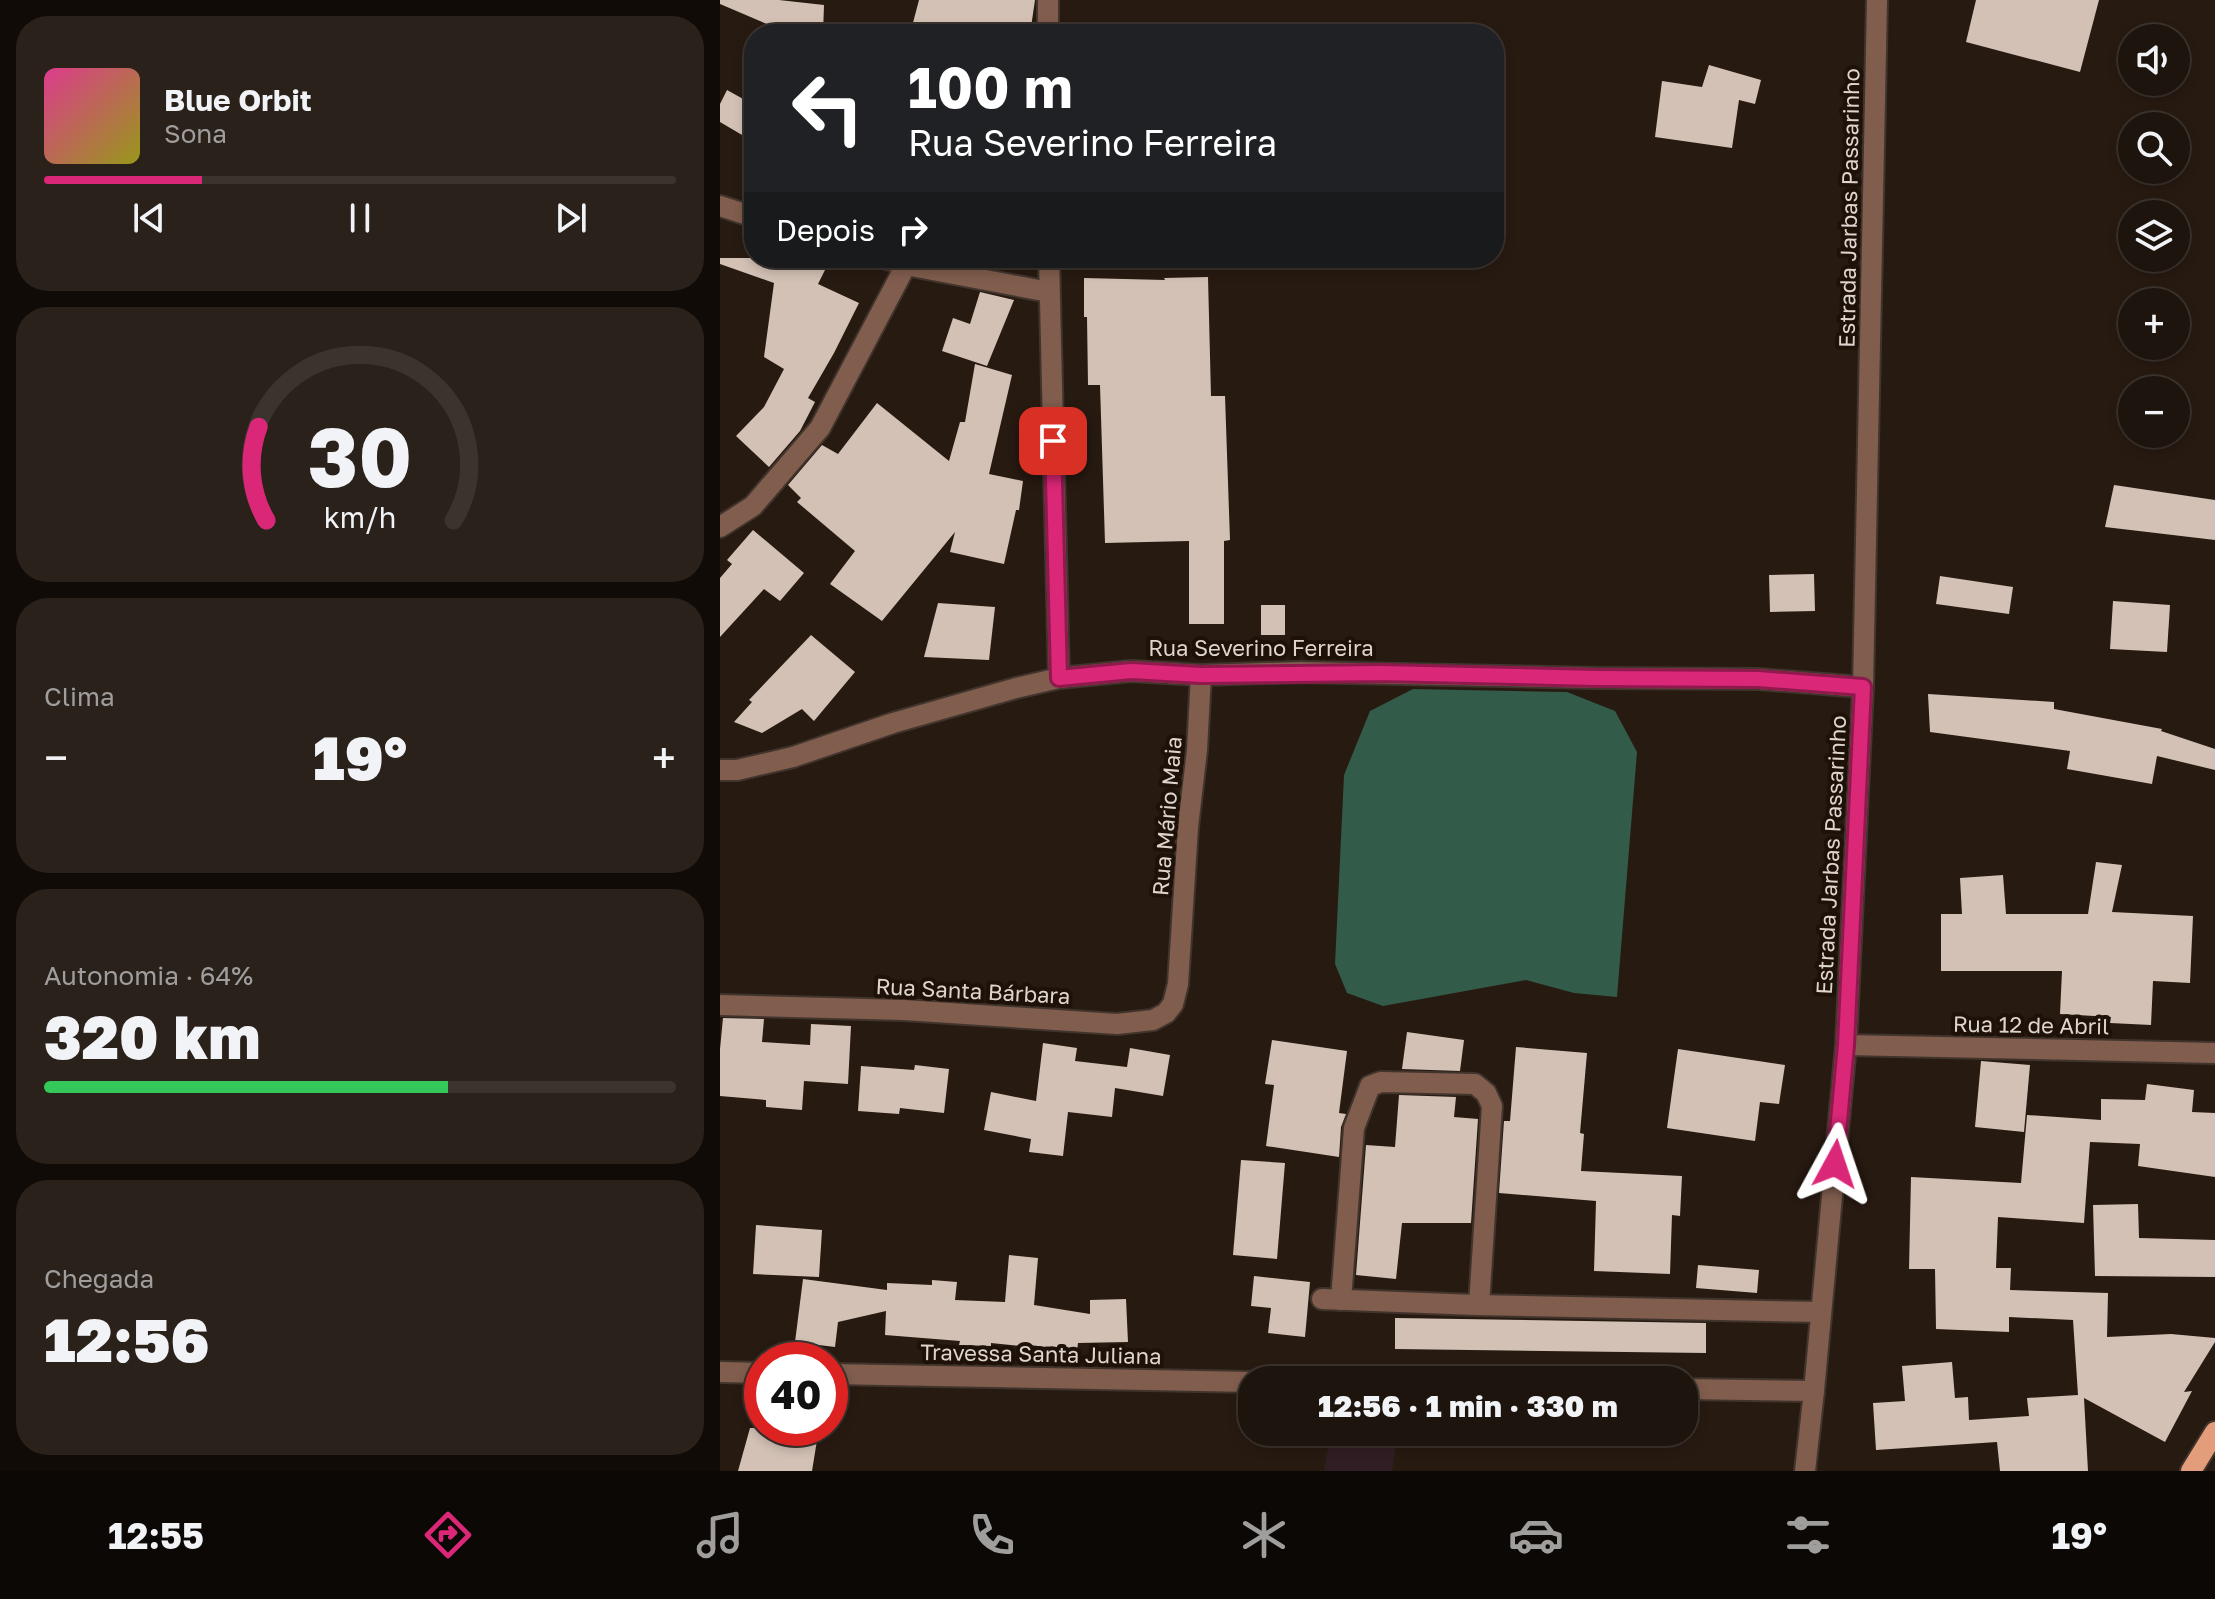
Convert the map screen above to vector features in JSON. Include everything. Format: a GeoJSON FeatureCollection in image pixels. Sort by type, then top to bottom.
{"type":"FeatureCollection","features":[{"type":"Feature","properties":{"kind":"main road"},"geometry":{"type":"LineString","coordinates":[[2191,1471],[2215,1432]]}},
{"type":"Feature","properties":{"kind":"street"},"geometry":{"type":"LineString","coordinates":[[1048,0],[1048,24]]}},
{"type":"Feature","properties":{"kind":"street","name":"Estrada Jarbas Passarinho"},"geometry":{"type":"LineString","coordinates":[[1805,1471],[1846,1045],[1863,687],[1877,0]]}},
{"type":"Feature","properties":{"kind":"street"},"geometry":{"type":"LineString","coordinates":[[720,206],[744,214]]}},
{"type":"Feature","properties":{"kind":"street"},"geometry":{"type":"LineString","coordinates":[[720,527],[753,506],[820,428],[904,268]]}},
{"type":"Feature","properties":{"kind":"street"},"geometry":{"type":"LineString","coordinates":[[922,268],[1049,292]]}},
{"type":"Feature","properties":{"kind":"street"},"geometry":{"type":"LineString","coordinates":[[1049,268],[1059,678]]}},
{"type":"Feature","properties":{"kind":"street","name":"Rua Severino Ferreira"},"geometry":{"type":"LineString","coordinates":[[720,770],[737,770],[793,757],[893,723],[1016,688],[1059,678],[1131,671],[1201,675],[1315,672],[1758,679],[1863,687]]}},
{"type":"Feature","properties":{"kind":"street","name":"Rua Mário Maia"},"geometry":{"type":"LineString","coordinates":[[1178,961],[1201,675]]}},
{"type":"Feature","properties":{"kind":"street","name":"Rua Santa Bárbara"},"geometry":{"type":"LineString","coordinates":[[720,1005],[904,1010],[1142,1023],[1166,1013],[1173,1004],[1178,984],[1178,961]]}},
{"type":"Feature","properties":{"kind":"street","name":"Rua 12 de Abril"},"geometry":{"type":"LineString","coordinates":[[1846,1045],[2215,1053]]}},
{"type":"Feature","properties":{"kind":"street"},"geometry":{"type":"LineString","coordinates":[[1479,1305],[1492,1106],[1486,1093],[1475,1084],[1381,1082],[1370,1086],[1354,1128],[1331,1300],[1479,1305],[1821,1312]]}},
{"type":"Feature","properties":{"kind":"street"},"geometry":{"type":"LineString","coordinates":[[720,1372],[744,1373]]}},
{"type":"Feature","properties":{"kind":"street","name":"Travessa Santa Juliana"},"geometry":{"type":"LineString","coordinates":[[848,1374],[1238,1382]]}},
{"type":"Feature","properties":{"kind":"street"},"geometry":{"type":"LineString","coordinates":[[1698,1389],[1814,1391]]}},
{"type":"Feature","properties":{"kind":"shaded area"},"geometry":{"type":"Polygon","coordinates":[[[1328,1446],[1396,1446],[1392,1471],[1324,1471],[1328,1446]]]}},
{"type":"Feature","properties":{"kind":"green space"},"geometry":{"type":"Polygon","coordinates":[[[1413,689],[1567,692],[1615,711],[1637,752],[1617,997],[1574,993],[1526,980],[1383,1006],[1347,993],[1335,964],[1344,775],[1370,711],[1413,689]]]}},
{"type":"Feature","properties":{"kind":"building"},"geometry":{"type":"Polygon","coordinates":[[[720,0],[779,0],[824,5],[823,24],[767,24],[720,4],[720,0]]]}},
{"type":"Feature","properties":{"kind":"building"},"geometry":{"type":"Polygon","coordinates":[[[919,0],[1035,0],[1031,24],[913,24],[919,0]]]}},
{"type":"Feature","properties":{"kind":"building"},"geometry":{"type":"Polygon","coordinates":[[[1976,0],[2099,0],[2080,72],[1966,42],[1976,0]]]}},
{"type":"Feature","properties":{"kind":"building"},"geometry":{"type":"Polygon","coordinates":[[[1709,65],[1761,80],[1755,104],[1739,100],[1732,148],[1655,137],[1662,81],[1702,87],[1709,65]]]}},
{"type":"Feature","properties":{"kind":"building"},"geometry":{"type":"Polygon","coordinates":[[[727,90],[744,99],[744,136],[720,122],[720,104],[727,90]]]}},
{"type":"Feature","properties":{"kind":"building"},"geometry":{"type":"Polygon","coordinates":[[[720,258],[744,258],[744,268],[826,268],[818,284],[859,303],[808,398],[815,402],[800,431],[769,467],[736,436],[764,407],[784,369],[764,357],[774,283],[720,264],[720,258]]]}},
{"type":"Feature","properties":{"kind":"building"},"geometry":{"type":"Polygon","coordinates":[[[1208,277],[1211,396],[1225,396],[1230,540],[1224,541],[1224,624],[1189,624],[1189,541],[1105,543],[1100,385],[1088,385],[1084,278],[1165,280],[1208,277]]]}},
{"type":"Feature","properties":{"kind":"building"},"geometry":{"type":"Polygon","coordinates":[[[980,292],[1014,300],[987,366],[942,351],[953,318],[970,324],[980,292]]]}},
{"type":"Feature","properties":{"kind":"building"},"geometry":{"type":"Polygon","coordinates":[[[975,364],[1012,375],[989,474],[1023,481],[1019,510],[1016,510],[1004,564],[950,552],[955,532],[882,621],[830,584],[855,551],[797,502],[801,498],[788,485],[822,445],[838,454],[877,403],[949,461],[960,422],[965,422],[975,364]]]}},
{"type":"Feature","properties":{"kind":"building"},"geometry":{"type":"Polygon","coordinates":[[[2114,485],[2215,500],[2215,540],[2105,527],[2114,485]]]}},
{"type":"Feature","properties":{"kind":"building"},"geometry":{"type":"Polygon","coordinates":[[[753,530],[804,573],[780,601],[764,589],[720,637],[720,578],[732,564],[727,560],[753,530]]]}},
{"type":"Feature","properties":{"kind":"building"},"geometry":{"type":"Polygon","coordinates":[[[1814,574],[1815,611],[1770,612],[1769,575],[1814,574]]]}},
{"type":"Feature","properties":{"kind":"building"},"geometry":{"type":"Polygon","coordinates":[[[1940,576],[2013,587],[2009,614],[1936,604],[1940,576]]]}},
{"type":"Feature","properties":{"kind":"building"},"geometry":{"type":"Polygon","coordinates":[[[2113,601],[2170,605],[2167,652],[2110,649],[2113,601]]]}},
{"type":"Feature","properties":{"kind":"building"},"geometry":{"type":"Polygon","coordinates":[[[938,603],[995,607],[989,660],[924,657],[938,603]]]}},
{"type":"Feature","properties":{"kind":"building"},"geometry":{"type":"Polygon","coordinates":[[[1261,605],[1285,605],[1285,635],[1261,635],[1261,605]]]}},
{"type":"Feature","properties":{"kind":"building"},"geometry":{"type":"Polygon","coordinates":[[[811,635],[855,672],[814,721],[802,709],[762,733],[734,722],[752,702],[749,700],[811,635]]]}},
{"type":"Feature","properties":{"kind":"building"},"geometry":{"type":"Polygon","coordinates":[[[1928,694],[2054,702],[2054,709],[2162,729],[2215,749],[2215,770],[2157,756],[2152,784],[2067,769],[2070,751],[1930,732],[1928,694]]]}},
{"type":"Feature","properties":{"kind":"building"},"geometry":{"type":"Polygon","coordinates":[[[2096,862],[2122,865],[2112,912],[2193,916],[2190,983],[2153,981],[2151,1025],[2110,1023],[2111,1017],[2060,1014],[2062,971],[1941,971],[1941,914],[1962,914],[1960,878],[2003,875],[2006,914],[2088,914],[2096,862]]]}},
{"type":"Feature","properties":{"kind":"building"},"geometry":{"type":"Polygon","coordinates":[[[723,1018],[764,1019],[762,1042],[810,1045],[811,1024],[851,1026],[848,1084],[804,1081],[802,1110],[766,1107],[766,1100],[720,1096],[723,1018]]]}},
{"type":"Feature","properties":{"kind":"building"},"geometry":{"type":"Polygon","coordinates":[[[1407,1032],[1464,1040],[1460,1071],[1402,1069],[1407,1032]]]}},
{"type":"Feature","properties":{"kind":"building"},"geometry":{"type":"Polygon","coordinates":[[[1272,1040],[1347,1051],[1339,1113],[1346,1114],[1341,1127],[1339,1157],[1266,1146],[1274,1085],[1265,1084],[1272,1040]]]}},
{"type":"Feature","properties":{"kind":"building"},"geometry":{"type":"Polygon","coordinates":[[[1043,1043],[1077,1048],[1075,1061],[1127,1067],[1130,1048],[1170,1055],[1163,1096],[1115,1088],[1112,1117],[1068,1112],[1063,1156],[1029,1152],[1031,1139],[984,1130],[991,1092],[1036,1101],[1043,1043]]]}},
{"type":"Feature","properties":{"kind":"building"},"geometry":{"type":"Polygon","coordinates":[[[1516,1047],[1587,1053],[1580,1133],[1584,1134],[1581,1171],[1682,1176],[1680,1216],[1672,1215],[1670,1274],[1594,1271],[1596,1201],[1499,1193],[1504,1121],[1510,1121],[1516,1047]]]}},
{"type":"Feature","properties":{"kind":"building"},"geometry":{"type":"Polygon","coordinates":[[[1678,1049],[1785,1065],[1779,1104],[1760,1102],[1755,1141],[1667,1128],[1678,1049]]]}},
{"type":"Feature","properties":{"kind":"building"},"geometry":{"type":"Polygon","coordinates":[[[1981,1061],[2030,1065],[2024,1132],[1975,1127],[1981,1061]]]}},
{"type":"Feature","properties":{"kind":"building"},"geometry":{"type":"Polygon","coordinates":[[[915,1065],[949,1069],[944,1113],[900,1108],[899,1114],[858,1111],[861,1066],[914,1070],[915,1065]]]}},
{"type":"Feature","properties":{"kind":"building"},"geometry":{"type":"Polygon","coordinates":[[[2147,1084],[2194,1090],[2192,1112],[2215,1113],[2215,1177],[2138,1166],[2140,1144],[2090,1142],[2084,1223],[1998,1217],[1996,1268],[2011,1268],[2010,1290],[2108,1293],[2107,1337],[2171,1334],[2215,1338],[2184,1392],[2192,1391],[2165,1442],[2084,1398],[2088,1471],[2000,1471],[1997,1442],[1876,1450],[1873,1403],[1905,1401],[1902,1366],[1952,1362],[1955,1398],[1968,1397],[1969,1420],[2029,1416],[2027,1398],[2078,1395],[2073,1320],[2009,1317],[2009,1332],[1936,1329],[1935,1269],[1909,1269],[1911,1177],[2021,1183],[2027,1115],[2101,1120],[2101,1099],[2145,1100],[2147,1084]]]}},
{"type":"Feature","properties":{"kind":"building"},"geometry":{"type":"Polygon","coordinates":[[[1399,1095],[1456,1097],[1454,1117],[1478,1119],[1471,1223],[1402,1223],[1396,1279],[1356,1275],[1366,1145],[1395,1147],[1399,1095]]]}},
{"type":"Feature","properties":{"kind":"building"},"geometry":{"type":"Polygon","coordinates":[[[1241,1160],[1285,1163],[1277,1259],[1233,1255],[1241,1160]]]}},
{"type":"Feature","properties":{"kind":"building"},"geometry":{"type":"Polygon","coordinates":[[[2138,1204],[2139,1238],[2215,1240],[2215,1277],[2095,1276],[2093,1205],[2138,1204]]]}},
{"type":"Feature","properties":{"kind":"building"},"geometry":{"type":"Polygon","coordinates":[[[756,1225],[822,1230],[819,1277],[753,1274],[756,1225]]]}},
{"type":"Feature","properties":{"kind":"building"},"geometry":{"type":"Polygon","coordinates":[[[1009,1255],[1038,1258],[1034,1305],[1090,1314],[1090,1300],[1126,1299],[1128,1342],[1078,1343],[1077,1351],[991,1343],[991,1346],[959,1345],[960,1341],[885,1335],[886,1311],[838,1322],[836,1342],[795,1342],[803,1279],[887,1290],[887,1283],[932,1285],[932,1280],[957,1282],[955,1300],[1005,1302],[1009,1255]]]}},
{"type":"Feature","properties":{"kind":"building"},"geometry":{"type":"Polygon","coordinates":[[[1698,1265],[1759,1270],[1757,1293],[1696,1288],[1698,1265]]]}},
{"type":"Feature","properties":{"kind":"building"},"geometry":{"type":"Polygon","coordinates":[[[1254,1276],[1310,1282],[1305,1337],[1268,1333],[1271,1308],[1251,1306],[1254,1276]]]}},
{"type":"Feature","properties":{"kind":"building"},"geometry":{"type":"Polygon","coordinates":[[[1395,1318],[1706,1323],[1706,1353],[1395,1349],[1395,1318]]]}},
{"type":"Feature","properties":{"kind":"building"},"geometry":{"type":"Polygon","coordinates":[[[745,1446],[816,1446],[812,1471],[738,1471],[745,1446]]]}},
{"type":"Feature","properties":{"kind":"route"},"geometry":{"type":"LineString","coordinates":[[1053,441],[1059,678],[1131,671],[1201,675],[1300,672],[1758,679],[1863,687],[1846,1045],[1835,1164]]}}]}
